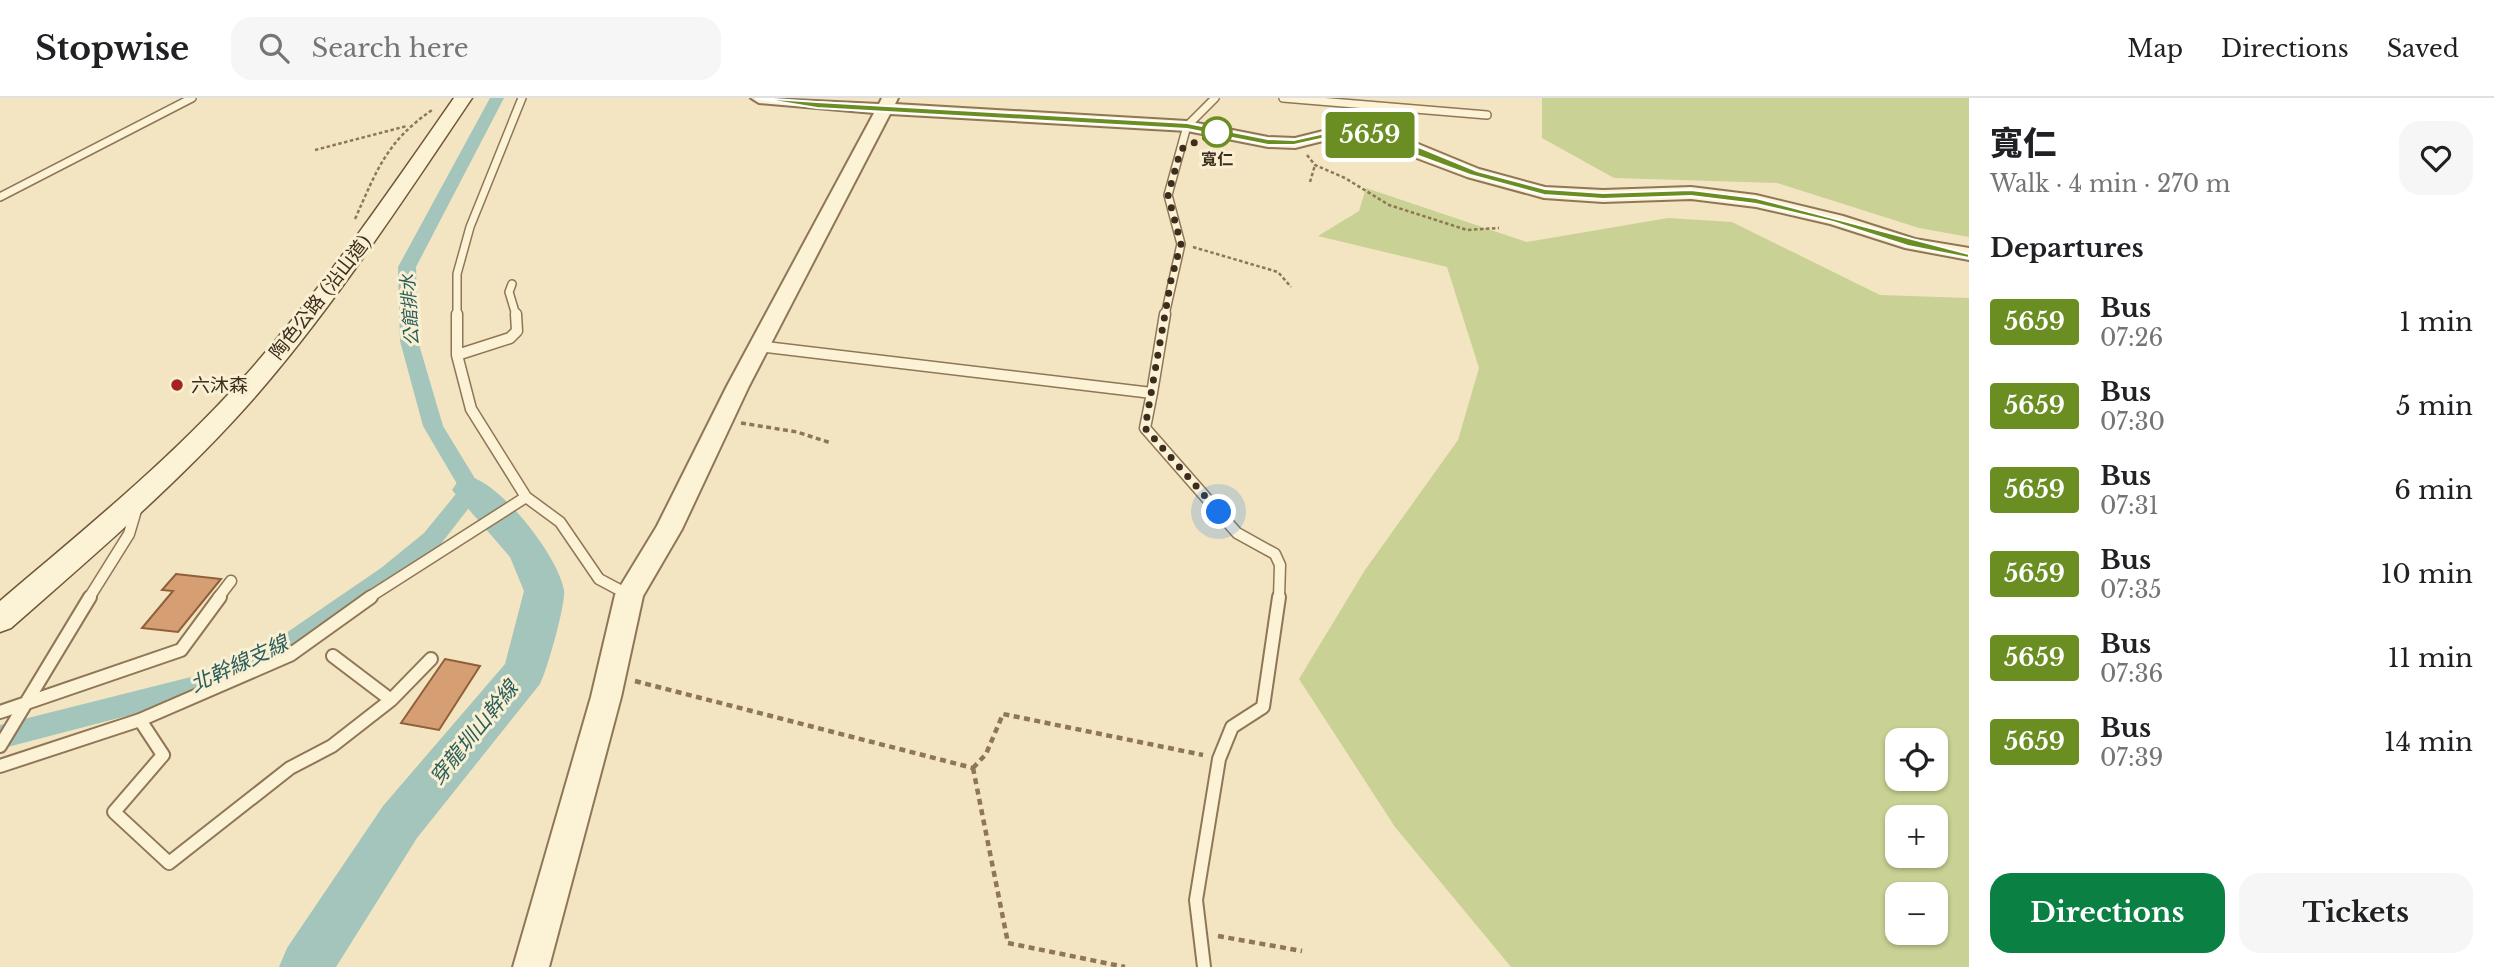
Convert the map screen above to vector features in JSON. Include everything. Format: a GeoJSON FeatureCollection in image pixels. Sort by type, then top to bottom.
{"type":"FeatureCollection","features":[{"type":"Feature","properties":{"kind":"main road","name":"陶色公路 (沿山道)"},"geometry":{"type":"LineString","coordinates":[[0,619],[139,498],[245,392],[291,338],[375,227],[463,98]]}},
{"type":"Feature","properties":{"kind":"street"},"geometry":{"type":"LineString","coordinates":[[759,98],[817,105],[888,103],[1187,126],[1268,142],[1294,143],[1314,135],[1343,131],[1368,134],[1405,145],[1473,173],[1544,192],[1603,196],[1691,193],[1756,201],[1836,220],[1912,244],[1969,254]]}},
{"type":"Feature","properties":{"kind":"street"},"geometry":{"type":"LineString","coordinates":[[531,967],[606,696],[629,596],[669,528],[758,346],[888,103]]}},
{"type":"Feature","properties":{"kind":"lane"},"geometry":{"type":"LineString","coordinates":[[0,197],[192,98]]}},
{"type":"Feature","properties":{"kind":"lane"},"geometry":{"type":"LineString","coordinates":[[522,98],[470,227],[457,275],[457,355],[471,409],[526,497],[560,522],[599,579],[629,596]]}},
{"type":"Feature","properties":{"kind":"lane"},"geometry":{"type":"LineString","coordinates":[[1204,967],[1196,900],[1219,759],[1232,727],[1263,707],[1281,586],[1280,565],[1275,554],[1237,533],[1145,428],[1171,280],[1181,244],[1168,195],[1187,126],[1215,98]]}},
{"type":"Feature","properties":{"kind":"lane"},"geometry":{"type":"LineString","coordinates":[[1283,98],[1487,115]]}},
{"type":"Feature","properties":{"kind":"lane"},"geometry":{"type":"LineString","coordinates":[[457,355],[510,338],[517,331],[516,309],[509,292],[512,284]]}},
{"type":"Feature","properties":{"kind":"lane"},"geometry":{"type":"LineString","coordinates":[[758,346],[1153,393]]}},
{"type":"Feature","properties":{"kind":"lane"},"geometry":{"type":"LineString","coordinates":[[0,766],[139,720],[290,655],[398,577],[526,497]]}},
{"type":"Feature","properties":{"kind":"lane"},"geometry":{"type":"LineString","coordinates":[[0,747],[22,705],[129,534],[139,498]]}},
{"type":"Feature","properties":{"kind":"lane"},"geometry":{"type":"LineString","coordinates":[[0,712],[181,650],[231,581]]}},
{"type":"Feature","properties":{"kind":"lane"},"geometry":{"type":"LineString","coordinates":[[333,656],[391,700]]}},
{"type":"Feature","properties":{"kind":"lane"},"geometry":{"type":"LineString","coordinates":[[139,720],[163,755],[114,812],[169,863],[290,768],[332,746],[391,700],[432,659]]}},
{"type":"Feature","properties":{"kind":"path"},"geometry":{"type":"LineString","coordinates":[[375,227],[352,218],[383,156],[409,126],[437,104]]}},
{"type":"Feature","properties":{"kind":"path"},"geometry":{"type":"LineString","coordinates":[[315,150],[409,126]]}},
{"type":"Feature","properties":{"kind":"path"},"geometry":{"type":"LineString","coordinates":[[1294,143],[1315,165],[1345,178],[1389,205],[1466,230],[1499,229]]}},
{"type":"Feature","properties":{"kind":"path"},"geometry":{"type":"LineString","coordinates":[[1310,181],[1315,165]]}},
{"type":"Feature","properties":{"kind":"path"},"geometry":{"type":"LineString","coordinates":[[1181,244],[1278,272],[1291,287]]}},
{"type":"Feature","properties":{"kind":"path"},"geometry":{"type":"LineString","coordinates":[[722,419],[797,432],[831,443]]}},
{"type":"Feature","properties":{"kind":"path"},"geometry":{"type":"LineString","coordinates":[[610,675],[973,768]]}},
{"type":"Feature","properties":{"kind":"path"},"geometry":{"type":"LineString","coordinates":[[973,768],[986,754],[1003,714],[1219,759]]}},
{"type":"Feature","properties":{"kind":"path"},"geometry":{"type":"LineString","coordinates":[[973,768],[1008,943],[1125,967]]}},
{"type":"Feature","properties":{"kind":"path"},"geometry":{"type":"LineString","coordinates":[[1200,933],[1302,951]]}},
{"type":"Feature","properties":{"kind":"green space"},"geometry":{"type":"Polygon","coordinates":[[[1542,98],[1969,98],[1969,237],[1919,228],[1777,183],[1614,178],[1542,138],[1542,98]]]}},
{"type":"Feature","properties":{"kind":"green space"},"geometry":{"type":"Polygon","coordinates":[[[1366,188],[1527,242],[1668,218],[1732,222],[1880,295],[1969,298],[1969,967],[1511,967],[1395,827],[1299,679],[1365,570],[1458,440],[1479,368],[1447,267],[1318,236],[1359,211],[1366,188]]]}},
{"type":"Feature","properties":{"kind":"building"},"geometry":{"type":"Polygon","coordinates":[[[176,574],[221,579],[178,632],[142,628],[173,591],[162,590],[176,574]]]}},
{"type":"Feature","properties":{"kind":"building"},"geometry":{"type":"Polygon","coordinates":[[[445,659],[480,666],[439,730],[401,723],[445,659]]]}},
{"type":"Feature","properties":{"kind":"waterway","name":"北幹線支線"},"geometry":{"type":"LineString","coordinates":[[0,737],[199,686],[279,651],[389,574],[432,539],[471,490],[433,426],[409,341],[407,267],[497,98]]}},
{"type":"Feature","properties":{"kind":"waterway","name":"穿龍圳山幹線"},"geometry":{"type":"LineString","coordinates":[[306,967],[400,822],[525,671],[544,591],[527,550],[471,490]]}},
{"type":"Feature","properties":{"kind":"bus line","name":"5659"},"geometry":{"type":"LineString","coordinates":[[759,98],[817,105],[1187,126],[1268,142],[1294,143],[1314,135],[1343,131],[1368,134],[1405,145],[1473,173],[1544,192],[1603,196],[1654,192],[1691,193],[1756,201],[1836,220],[1912,244],[1969,254]]}},
{"type":"Feature","properties":{"kind":"place","name":"寬仁"},"geometry":{"type":"Point","coordinates":[1217,132]}},
{"type":"Feature","properties":{"kind":"place","name":"六沐森"},"geometry":{"type":"Point","coordinates":[177,385]}},
{"type":"Feature","properties":{"kind":"route"},"geometry":{"type":"LineString","coordinates":[[1217,132],[1181,149],[1168,195],[1181,244],[1171,280],[1145,428],[1219,512]]}},
{"type":"Feature","properties":{"kind":"water label","name":"公館排水"},"geometry":{"type":"Point","coordinates":[410,310]}}]}
